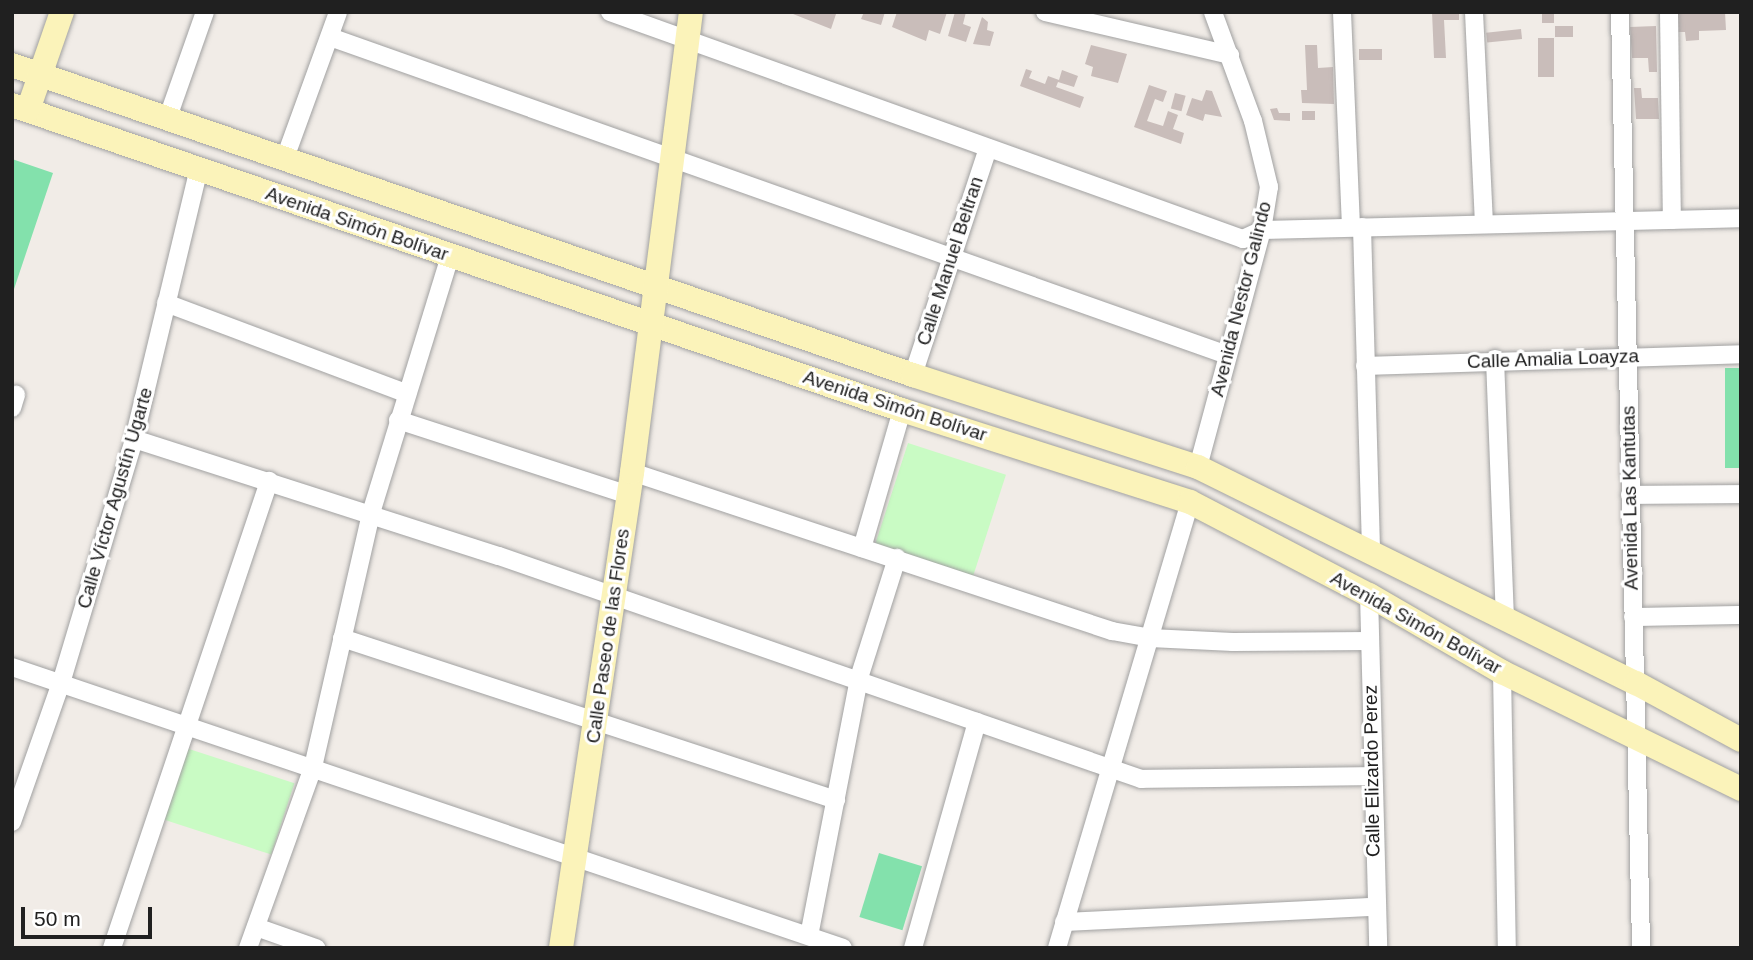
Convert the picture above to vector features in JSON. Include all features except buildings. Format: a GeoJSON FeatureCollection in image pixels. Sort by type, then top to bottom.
{"type":"FeatureCollection","features":[{"type":"Feature","properties":{"kind":"street"},"geometry":{"type":"LineString","coordinates":[[20,108],[40,74],[62,12]]}},
{"type":"Feature","properties":{"kind":"street"},"geometry":{"type":"LineString","coordinates":[[168,117],[205,12]]}},
{"type":"Feature","properties":{"kind":"street"},"geometry":{"type":"LineString","coordinates":[[285,158],[338,12]]}},
{"type":"Feature","properties":{"kind":"street"},"geometry":{"type":"LineString","coordinates":[[610,12],[1243,239],[1262,230],[1741,218]]}},
{"type":"Feature","properties":{"kind":"street"},"geometry":{"type":"LineString","coordinates":[[654,284],[691,12]]}},
{"type":"Feature","properties":{"kind":"street"},"geometry":{"type":"LineString","coordinates":[[1045,12],[1230,55]]}},
{"type":"Feature","properties":{"kind":"street","name":"Avenida Nestor Galindo"},"geometry":{"type":"LineString","coordinates":[[1198,467],[1262,230],[1269,187],[1253,121],[1213,12]]}},
{"type":"Feature","properties":{"kind":"street"},"geometry":{"type":"LineString","coordinates":[[1342,12],[1365,366],[1371,552]]}},
{"type":"Feature","properties":{"kind":"street"},"geometry":{"type":"LineString","coordinates":[[1474,12],[1484,224]]}},
{"type":"Feature","properties":{"kind":"street","name":"Avenida Las Kantutas"},"geometry":{"type":"LineString","coordinates":[[1620,12],[1618,48],[1638,740],[1641,948]]}},
{"type":"Feature","properties":{"kind":"street"},"geometry":{"type":"LineString","coordinates":[[1670,12],[1672,220]]}},
{"type":"Feature","properties":{"kind":"street"},"geometry":{"type":"LineString","coordinates":[[330,37],[1227,355]]}},
{"type":"Feature","properties":{"kind":"street","name":"Avenida Simón Bolívar"},"geometry":{"type":"LineString","coordinates":[[12,65],[914,375],[1198,467],[1636,683],[1741,740]]}},
{"type":"Feature","properties":{"kind":"street","name":"Avenida Simón Bolívar"},"geometry":{"type":"LineString","coordinates":[[20,108],[902,410],[1190,502],[1369,595],[1502,672],[1741,789]]}},
{"type":"Feature","properties":{"kind":"street","name":"Calle Manuel Beltran"},"geometry":{"type":"LineString","coordinates":[[914,375],[988,148]]}},
{"type":"Feature","properties":{"kind":"street","name":"Calle Víctor Agustín Ugarte"},"geometry":{"type":"LineString","coordinates":[[12,821],[61,683],[134,439],[199,169]]}},
{"type":"Feature","properties":{"kind":"street"},"geometry":{"type":"LineString","coordinates":[[248,948],[313,767],[371,513],[397,420],[450,257]]}},
{"type":"Feature","properties":{"kind":"street","name":"Calle Paseo de las Flores"},"geometry":{"type":"LineString","coordinates":[[561,948],[631,484],[652,324],[654,284]]}},
{"type":"Feature","properties":{"kind":"street"},"geometry":{"type":"LineString","coordinates":[[166,303],[406,393]]}},
{"type":"Feature","properties":{"kind":"street","name":"Calle Amalia Loayza"},"geometry":{"type":"LineString","coordinates":[[1365,366],[1495,359],[1741,354]]}},
{"type":"Feature","properties":{"kind":"street"},"geometry":{"type":"LineString","coordinates":[[1495,359],[1505,619]]}},
{"type":"Feature","properties":{"kind":"street"},"geometry":{"type":"LineString","coordinates":[[862,548],[902,410]]}},
{"type":"Feature","properties":{"kind":"street"},"geometry":{"type":"LineString","coordinates":[[397,420],[897,558],[1112,631],[1150,639],[1370,640]]}},
{"type":"Feature","properties":{"kind":"street"},"geometry":{"type":"LineString","coordinates":[[134,439],[371,513],[859,678],[1141,779],[1371,776]]}},
{"type":"Feature","properties":{"kind":"street"},"geometry":{"type":"LineString","coordinates":[[1057,948],[1108,766],[1150,639],[1198,467]]}},
{"type":"Feature","properties":{"kind":"street"},"geometry":{"type":"LineString","coordinates":[[112,948],[185,724],[269,481]]}},
{"type":"Feature","properties":{"kind":"street"},"geometry":{"type":"LineString","coordinates":[[1630,495],[1741,494]]}},
{"type":"Feature","properties":{"kind":"street"},"geometry":{"type":"LineString","coordinates":[[809,936],[859,678],[897,558]]}},
{"type":"Feature","properties":{"kind":"street","name":"Calle Elizardo Perez"},"geometry":{"type":"LineString","coordinates":[[1369,595],[1371,776],[1378,948]]}},
{"type":"Feature","properties":{"kind":"street"},"geometry":{"type":"LineString","coordinates":[[1633,617],[1741,615]]}},
{"type":"Feature","properties":{"kind":"street"},"geometry":{"type":"LineString","coordinates":[[342,638],[836,800]]}},
{"type":"Feature","properties":{"kind":"street"},"geometry":{"type":"LineString","coordinates":[[12,667],[575,854],[842,948]]}},
{"type":"Feature","properties":{"kind":"street"},"geometry":{"type":"LineString","coordinates":[[1502,672],[1507,948]]}},
{"type":"Feature","properties":{"kind":"street"},"geometry":{"type":"LineString","coordinates":[[913,948],[977,722]]}},
{"type":"Feature","properties":{"kind":"street"},"geometry":{"type":"LineString","coordinates":[[1064,922],[1376,906]]}},
{"type":"Feature","properties":{"kind":"street"},"geometry":{"type":"LineString","coordinates":[[256,926],[316,948]]}},
{"type":"Feature","properties":{"kind":"green space"},"geometry":{"type":"Polygon","coordinates":[[[12,159],[53,173],[12,295],[12,159]]]}},
{"type":"Feature","properties":{"kind":"green space"},"geometry":{"type":"Polygon","coordinates":[[[1725,368],[1741,368],[1741,468],[1725,468],[1725,368]]]}},
{"type":"Feature","properties":{"kind":"green space"},"geometry":{"type":"Polygon","coordinates":[[[908,443],[1006,475],[973,576],[875,544],[908,443]]]}},
{"type":"Feature","properties":{"kind":"green space"},"geometry":{"type":"Polygon","coordinates":[[[186,748],[294,783],[271,855],[163,819],[186,748]]]}},
{"type":"Feature","properties":{"kind":"green space"},"geometry":{"type":"Polygon","coordinates":[[[879,853],[922,866],[902,930],[859,917],[879,853]]]}}]}
